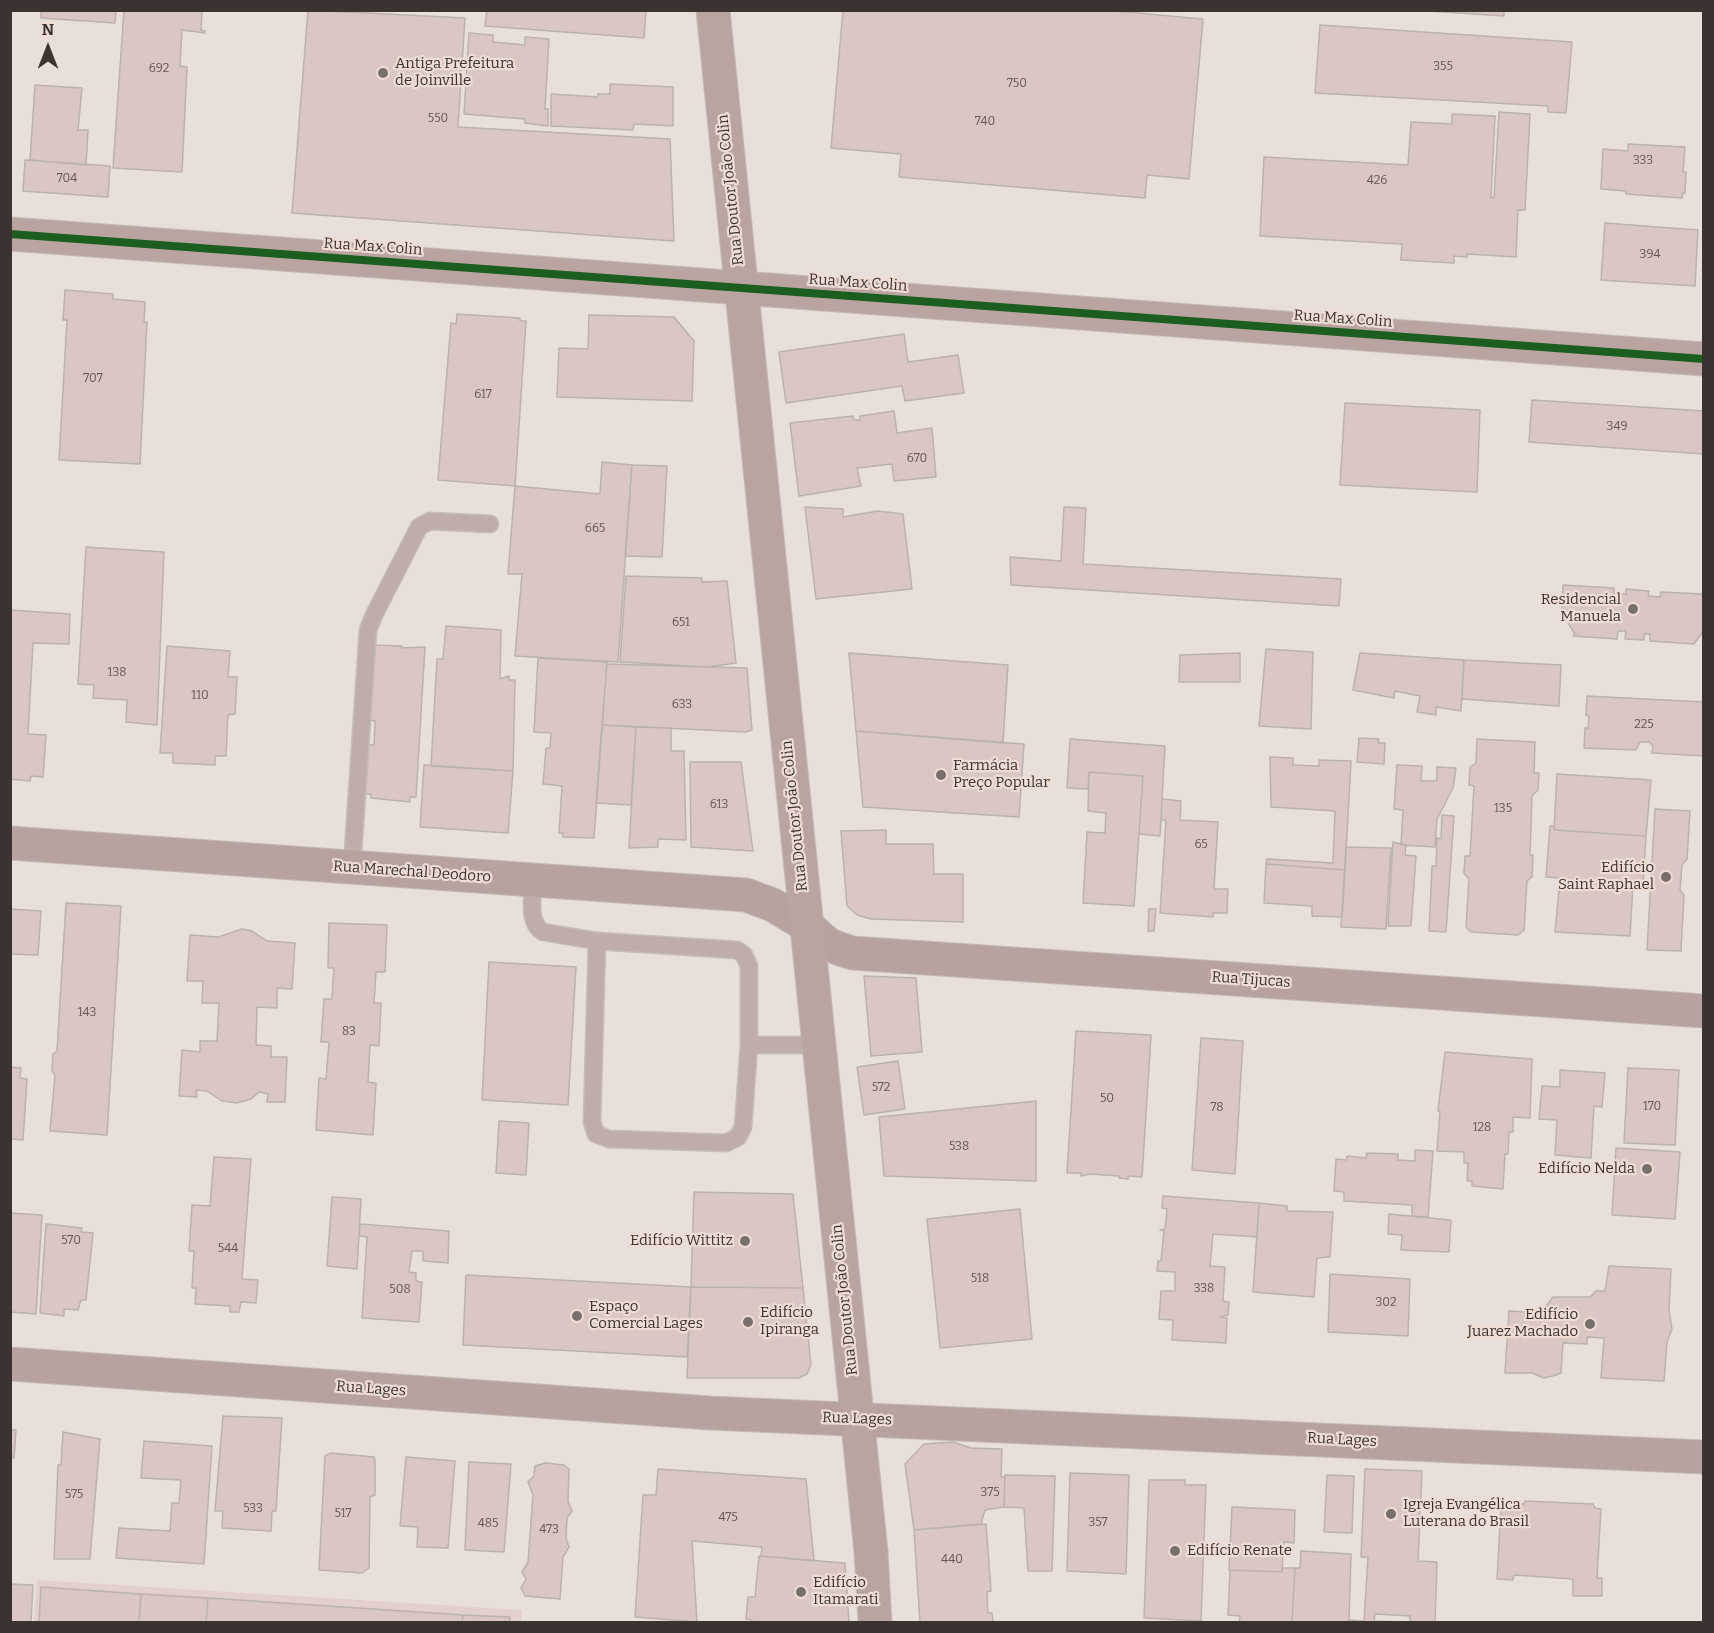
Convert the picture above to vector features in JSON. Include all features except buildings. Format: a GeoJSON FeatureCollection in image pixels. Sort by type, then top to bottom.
{"type":"FeatureCollection","features":[{"type":"Feature","properties":{"kind":"main road","name":"Rua Doutor João Colin"},"geometry":{"type":"LineString","coordinates":[[713,10],[875,1623]]}},
{"type":"Feature","properties":{"kind":"main road","name":"Rua Max Colin"},"geometry":{"type":"LineString","coordinates":[[10,234],[1704,359]]}},
{"type":"Feature","properties":{"kind":"main road","name":"Rua Marechal Deodoro"},"geometry":{"type":"LineString","coordinates":[[10,843],[746,895],[773,905],[806,925]]}},
{"type":"Feature","properties":{"kind":"main road","name":"Rua Tijucas"},"geometry":{"type":"LineString","coordinates":[[806,925],[829,945],[852,952],[1704,1011]]}},
{"type":"Feature","properties":{"kind":"main road","name":"Rua Lages"},"geometry":{"type":"LineString","coordinates":[[10,1364],[699,1412],[1704,1457]]}},
{"type":"Feature","properties":{"kind":"lane"},"geometry":{"type":"LineString","coordinates":[[352,867],[368,630],[374,615],[419,527],[430,520],[490,524]]}},
{"type":"Feature","properties":{"kind":"lane"},"geometry":{"type":"LineString","coordinates":[[533,880],[533,920],[536,928],[543,932],[597,941],[737,950],[744,955],[749,966],[749,1045],[743,1127],[738,1137],[726,1143],[609,1139],[596,1134],[592,1122],[597,941]]}},
{"type":"Feature","properties":{"kind":"lane"},"geometry":{"type":"LineString","coordinates":[[749,1045],[818,1045]]}},
{"type":"Feature","properties":{"kind":"shaded area"},"geometry":{"type":"Polygon","coordinates":[[[37,1580],[522,1610],[521,1622],[34,1622],[37,1580]]]}},
{"type":"Feature","properties":{"kind":"cycle path"},"geometry":{"type":"LineString","coordinates":[[10,234],[1704,359]]}},
{"type":"Feature","properties":{"kind":"place","name":"Antiga Prefeitura de Joinville"},"geometry":{"type":"Point","coordinates":[383,73]}},
{"type":"Feature","properties":{"kind":"place","name":"Residencial Manuela"},"geometry":{"type":"Point","coordinates":[1633,609]}},
{"type":"Feature","properties":{"kind":"place","name":"Farmácia Preço Popular"},"geometry":{"type":"Point","coordinates":[941,775]}},
{"type":"Feature","properties":{"kind":"place","name":"Edifício Saint Raphael"},"geometry":{"type":"Point","coordinates":[1666,877]}},
{"type":"Feature","properties":{"kind":"place","name":"Edifício Nelda"},"geometry":{"type":"Point","coordinates":[1647,1169]}},
{"type":"Feature","properties":{"kind":"place","name":"Edifício Wittitz"},"geometry":{"type":"Point","coordinates":[745,1241]}},
{"type":"Feature","properties":{"kind":"place","name":"Espaço Comercial Lages"},"geometry":{"type":"Point","coordinates":[577,1316]}},
{"type":"Feature","properties":{"kind":"place","name":"Edifício Ipiranga"},"geometry":{"type":"Point","coordinates":[748,1322]}},
{"type":"Feature","properties":{"kind":"place","name":"Edifício Juarez Machado"},"geometry":{"type":"Point","coordinates":[1590,1324]}},
{"type":"Feature","properties":{"kind":"place","name":"Igreja Evangélica Luterana do Brasil"},"geometry":{"type":"Point","coordinates":[1391,1514]}},
{"type":"Feature","properties":{"kind":"place","name":"Edifício Renate"},"geometry":{"type":"Point","coordinates":[1175,1551]}},
{"type":"Feature","properties":{"kind":"place","name":"Edifício Itamarati"},"geometry":{"type":"Point","coordinates":[801,1592]}}]}
